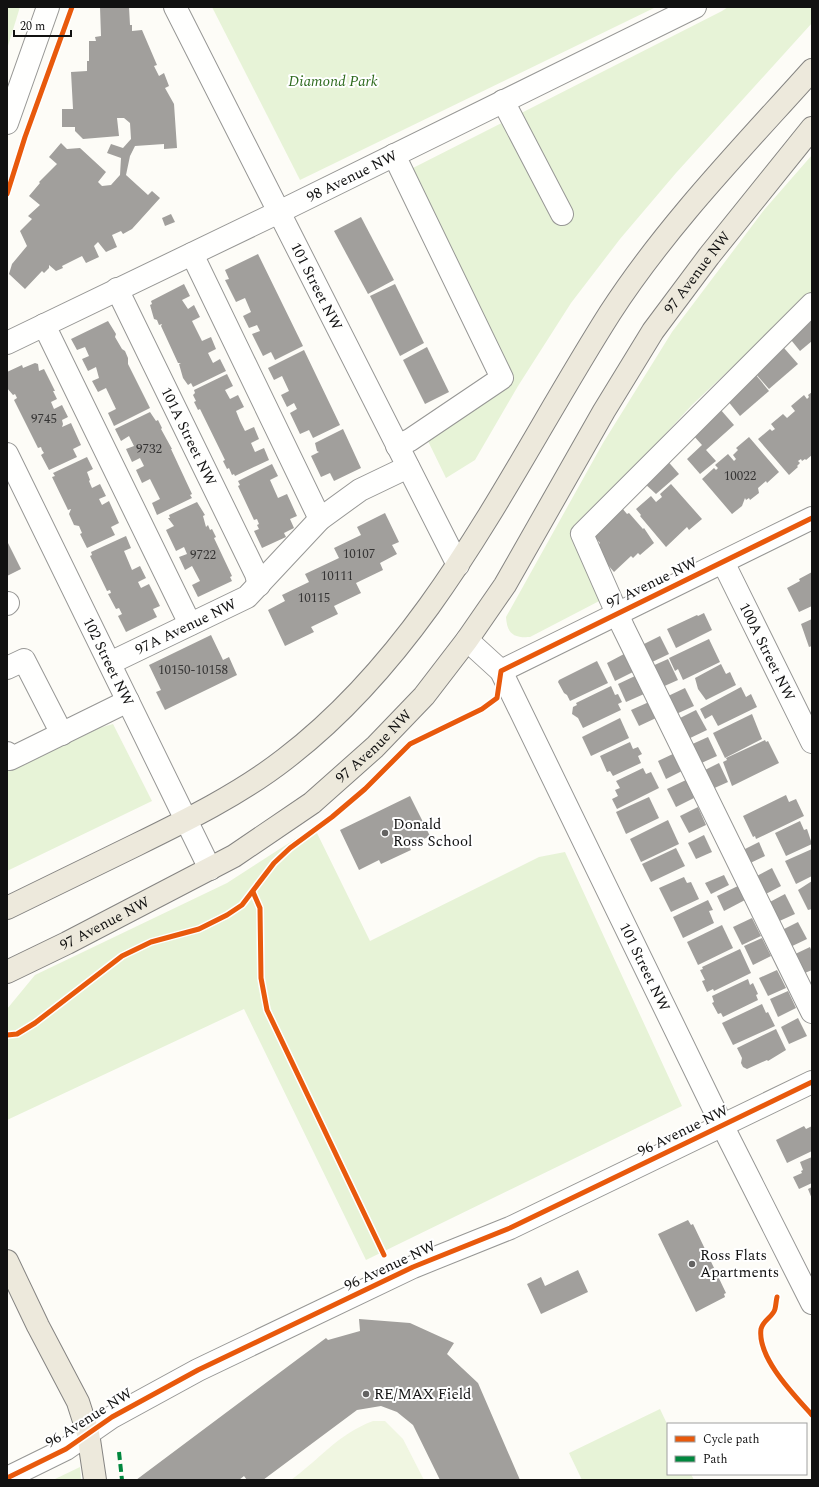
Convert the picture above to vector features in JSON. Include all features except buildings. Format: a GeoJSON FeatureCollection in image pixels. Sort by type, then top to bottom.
{"type":"FeatureCollection","features":[{"type":"Feature","properties":{"kind":"main road"},"geometry":{"type":"LineString","coordinates":[[7,908],[187,820],[286,759],[346,706],[384,665],[420,621],[458,565],[612,310],[673,226],[812,70]]}},
{"type":"Feature","properties":{"kind":"main road","name":"97 Avenue NW"},"geometry":{"type":"LineString","coordinates":[[12,972],[234,856],[312,803],[369,752],[424,696],[467,640],[505,585],[604,411],[653,331],[786,158],[812,128]]}},
{"type":"Feature","properties":{"kind":"main road"},"geometry":{"type":"LineString","coordinates":[[7,1261],[38,1326],[78,1402],[88,1433],[95,1480]]}},
{"type":"Feature","properties":{"kind":"street"},"geometry":{"type":"LineString","coordinates":[[7,123],[48,7]]}},
{"type":"Feature","properties":{"kind":"street","name":"101 Street NW"},"geometry":{"type":"LineString","coordinates":[[175,7],[458,565]]}},
{"type":"Feature","properties":{"kind":"street","name":"98 Avenue NW"},"geometry":{"type":"LineString","coordinates":[[7,343],[279,212],[695,7]]}},
{"type":"Feature","properties":{"kind":"street"},"geometry":{"type":"LineString","coordinates":[[503,101],[562,214]]}},
{"type":"Feature","properties":{"kind":"street"},"geometry":{"type":"LineString","coordinates":[[394,155],[502,378],[410,440],[397,446]]}},
{"type":"Feature","properties":{"kind":"street"},"geometry":{"type":"LineString","coordinates":[[192,254],[320,519]]}},
{"type":"Feature","properties":{"kind":"street","name":"101A Street NW"},"geometry":{"type":"LineString","coordinates":[[117,289],[256,574],[259,585]]}},
{"type":"Feature","properties":{"kind":"street"},"geometry":{"type":"LineString","coordinates":[[812,304],[582,534],[617,613],[812,1012]]}},
{"type":"Feature","properties":{"kind":"street"},"geometry":{"type":"LineString","coordinates":[[44,325],[190,624]]}},
{"type":"Feature","properties":{"kind":"street","name":"102 Street NW"},"geometry":{"type":"LineString","coordinates":[[7,454],[210,869]]}},
{"type":"Feature","properties":{"kind":"street","name":"97A Avenue NW"},"geometry":{"type":"LineString","coordinates":[[110,663],[248,597],[320,519],[360,490],[408,467]]}},
{"type":"Feature","properties":{"kind":"street","name":"97 Avenue NW"},"geometry":{"type":"LineString","coordinates":[[502,671],[812,518]]}},
{"type":"Feature","properties":{"kind":"street","name":"100A Street NW"},"geometry":{"type":"LineString","coordinates":[[723,562],[812,742]]}},
{"type":"Feature","properties":{"kind":"street","name":"101 Street NW"},"geometry":{"type":"LineString","coordinates":[[467,640],[502,671],[722,1125],[812,1303]]}},
{"type":"Feature","properties":{"kind":"street"},"geometry":{"type":"LineString","coordinates":[[7,668],[24,660],[62,734]]}},
{"type":"Feature","properties":{"kind":"street"},"geometry":{"type":"LineString","coordinates":[[7,752],[10,759],[128,701]]}},
{"type":"Feature","properties":{"kind":"street","name":"96 Avenue NW"},"geometry":{"type":"LineString","coordinates":[[7,1478],[66,1449],[88,1433],[148,1396],[198,1370],[413,1267],[510,1228],[812,1082]]}},
{"type":"Feature","properties":{"kind":"green space"},"geometry":{"type":"Polygon","coordinates":[[[7,7],[20,7],[7,49],[7,7]]]}},
{"type":"Feature","properties":{"kind":"green space","name":"Diamond Park"},"geometry":{"type":"Polygon","coordinates":[[[212,7],[656,7],[300,180],[212,7]]]}},
{"type":"Feature","properties":{"kind":"green space"},"geometry":{"type":"Polygon","coordinates":[[[728,7],[812,7],[812,23],[676,173],[620,239],[571,303],[518,386],[475,460],[446,478],[428,441],[509,382],[409,170],[728,7]]]}},
{"type":"Feature","properties":{"kind":"green space"},"geometry":{"type":"Polygon","coordinates":[[[812,155],[812,292],[692,405],[576,531],[605,598],[530,637],[520,637],[512,634],[508,627],[506,617],[603,443],[672,332],[764,210],[812,155]]]}},
{"type":"Feature","properties":{"kind":"green space"},"geometry":{"type":"Polygon","coordinates":[[[113,724],[152,801],[7,871],[7,756],[22,749],[29,762],[99,728],[113,724]]]}},
{"type":"Feature","properties":{"kind":"green space"},"geometry":{"type":"Polygon","coordinates":[[[314,827],[370,941],[539,857],[565,852],[682,1106],[366,1260],[244,1009],[7,1120],[7,1009],[35,975],[227,883],[314,827]]]}},
{"type":"Feature","properties":{"kind":"green space"},"geometry":{"type":"Polygon","coordinates":[[[660,1409],[667,1424],[667,1475],[692,1475],[694,1480],[582,1480],[569,1453],[660,1409]]]}},
{"type":"Feature","properties":{"kind":"green space","name":"RE/MAX Field"},"geometry":{"type":"Polygon","coordinates":[[[373,1421],[385,1421],[403,1439],[424,1480],[291,1480],[339,1440],[361,1426],[373,1421]]]}},
{"type":"Feature","properties":{"kind":"green space"},"geometry":{"type":"Polygon","coordinates":[[[80,1467],[81,1480],[53,1480],[80,1467]]]}},
{"type":"Feature","properties":{"kind":"marked path"},"geometry":{"type":"LineString","coordinates":[[119,1452],[122,1480]]}},
{"type":"Feature","properties":{"kind":"cycle path"},"geometry":{"type":"LineString","coordinates":[[7,194],[25,137],[72,7]]}},
{"type":"Feature","properties":{"kind":"cycle path"},"geometry":{"type":"LineString","coordinates":[[7,1035],[17,1034],[35,1023],[122,956],[151,942],[199,929],[227,915],[242,905],[274,863],[290,848],[332,817],[365,789],[410,744],[482,709],[497,698],[501,671],[812,518]]}},
{"type":"Feature","properties":{"kind":"cycle path"},"geometry":{"type":"LineString","coordinates":[[253,892],[260,908],[261,978],[267,1010],[384,1255]]}},
{"type":"Feature","properties":{"kind":"cycle path"},"geometry":{"type":"LineString","coordinates":[[7,1478],[66,1449],[112,1417],[198,1370],[413,1267],[510,1228],[812,1082]]}},
{"type":"Feature","properties":{"kind":"cycle path"},"geometry":{"type":"LineString","coordinates":[[777,1297],[774,1312],[762,1326],[761,1340],[765,1352],[779,1376],[796,1398],[812,1415]]}},
{"type":"Feature","properties":{"kind":"place","name":"Donald Ross School"},"geometry":{"type":"Point","coordinates":[385,833]}},
{"type":"Feature","properties":{"kind":"place","name":"Ross Flats Apartments"},"geometry":{"type":"Point","coordinates":[692,1264]}},
{"type":"Feature","properties":{"kind":"place","name":"RE/MAX Field"},"geometry":{"type":"Point","coordinates":[366,1394]}}]}
